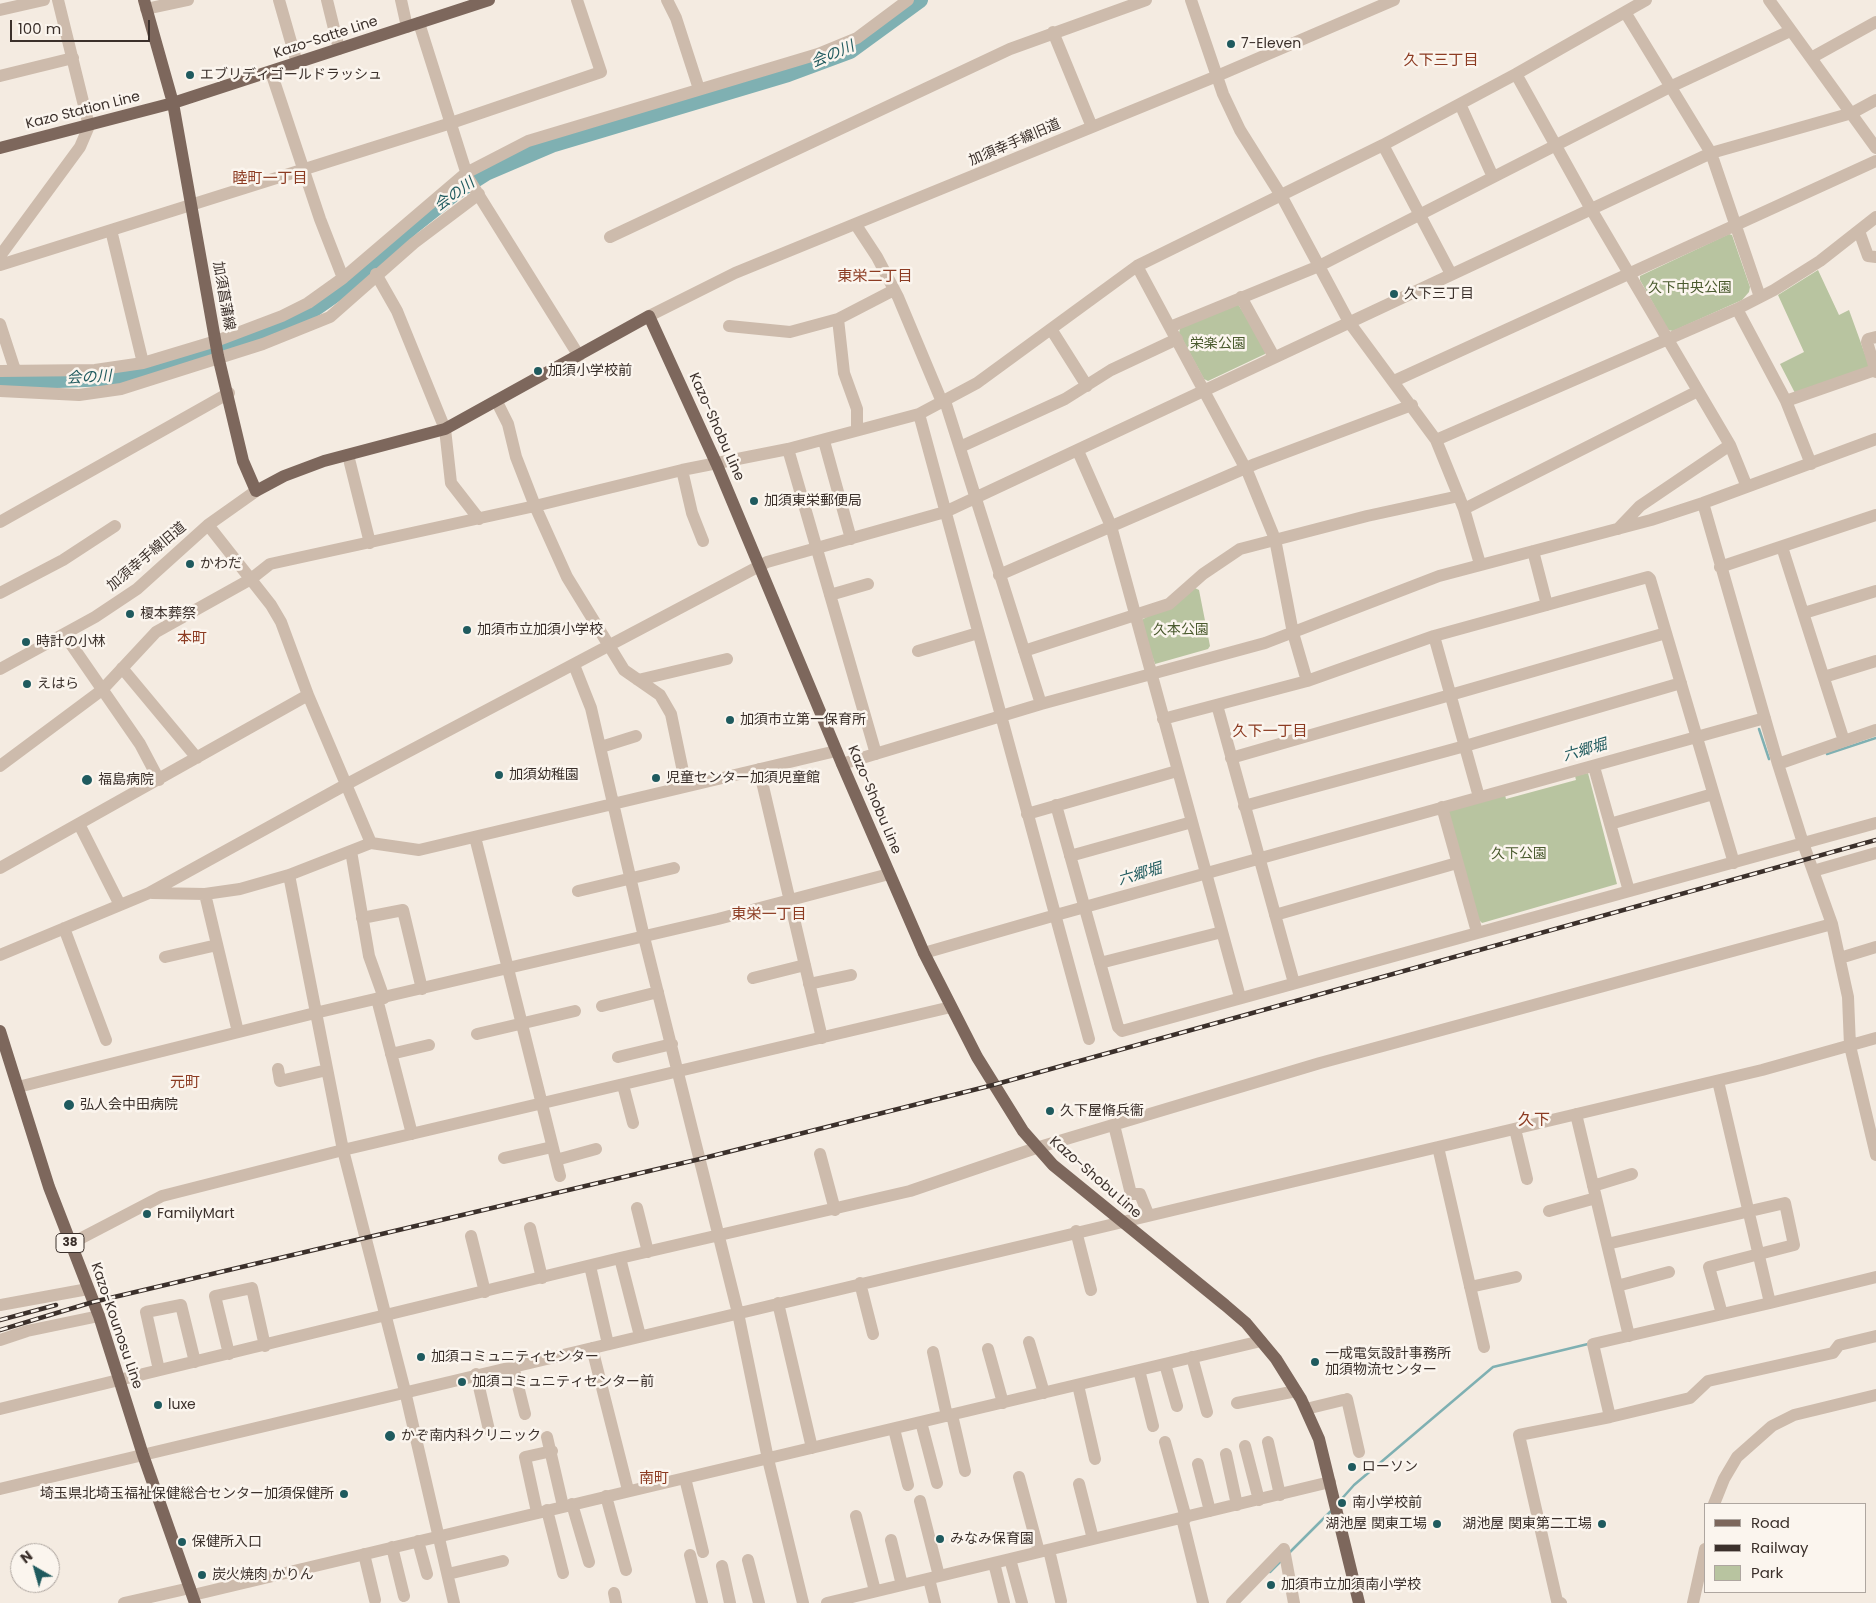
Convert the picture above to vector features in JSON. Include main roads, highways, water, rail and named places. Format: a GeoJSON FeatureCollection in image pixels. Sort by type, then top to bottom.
{"type":"FeatureCollection","features":[{"type":"Feature","properties":{"kind":"main road","name":"Kazo-Satte Line"},"geometry":{"type":"LineString","coordinates":[[173,103],[489,0]]}},
{"type":"Feature","properties":{"kind":"main road"},"geometry":{"type":"LineString","coordinates":[[145,4],[173,103]]}},
{"type":"Feature","properties":{"kind":"main road","name":"Kazo Station Line"},"geometry":{"type":"LineString","coordinates":[[0,148],[173,103]]}},
{"type":"Feature","properties":{"kind":"main road","name":"加須菖蒲線"},"geometry":{"type":"LineString","coordinates":[[173,103],[217,350],[243,460],[256,491],[304,468],[348,455]]}},
{"type":"Feature","properties":{"kind":"main road","name":"Kazo-Shobu Line"},"geometry":{"type":"LineString","coordinates":[[348,455],[445,429],[497,402],[649,316],[717,465],[836,751],[924,954],[993,1085],[1036,1148],[1068,1178],[1225,1305],[1261,1341],[1296,1391],[1319,1439],[1359,1603]]}},
{"type":"Feature","properties":{"kind":"main road","name":"Kazo-Kounosu Line"},"geometry":{"type":"LineString","coordinates":[[0,1031],[48,1187],[99,1316],[143,1455],[193,1595]]}},
{"type":"Feature","properties":{"kind":"waterway","name":"会の川"},"geometry":{"type":"LineString","coordinates":[[0,382],[114,378],[179,365],[297,321],[346,287],[412,227],[456,192],[486,173],[554,144],[788,74],[850,51],[920,0]]}},
{"type":"Feature","properties":{"kind":"waterway","name":"六郷堀"},"geometry":{"type":"LineString","coordinates":[[1759,729],[1769,759]]}},
{"type":"Feature","properties":{"kind":"waterway","name":"六郷堀"},"geometry":{"type":"LineString","coordinates":[[1827,754],[1876,738]]}},
{"type":"Feature","properties":{"kind":"waterway"},"geometry":{"type":"LineString","coordinates":[[1338,1503],[1354,1485],[1493,1367],[1588,1344]]}},
{"type":"Feature","properties":{"kind":"waterway"},"geometry":{"type":"LineString","coordinates":[[1289,1553],[1331,1511]]}},
{"type":"Feature","properties":{"kind":"waterway"},"geometry":{"type":"LineString","coordinates":[[1270,1572],[1282,1560]]}},
{"type":"Feature","properties":{"kind":"railway"},"geometry":{"type":"LineString","coordinates":[[0,1330],[93,1302],[700,1159],[993,1085],[1876,840]]}},
{"type":"Feature","properties":{"kind":"railway"},"geometry":{"type":"LineString","coordinates":[[0,1320],[56,1305]]}},
{"type":"Feature","properties":{"kind":"place","name":"7-Eleven"},"geometry":{"type":"Point","coordinates":[1231,44]}},
{"type":"Feature","properties":{"kind":"place","name":"エブリディゴールドラッシュ"},"geometry":{"type":"Point","coordinates":[190,75]}},
{"type":"Feature","properties":{"kind":"place","name":"久下三丁目"},"geometry":{"type":"Point","coordinates":[1394,294]}},
{"type":"Feature","properties":{"kind":"place","name":"加須小学校前"},"geometry":{"type":"Point","coordinates":[538,371]}},
{"type":"Feature","properties":{"kind":"place","name":"加須東栄郵便局"},"geometry":{"type":"Point","coordinates":[754,501]}},
{"type":"Feature","properties":{"kind":"place","name":"かわだ"},"geometry":{"type":"Point","coordinates":[190,564]}},
{"type":"Feature","properties":{"kind":"place","name":"榎本葬祭"},"geometry":{"type":"Point","coordinates":[130,614]}},
{"type":"Feature","properties":{"kind":"place","name":"加須市立加須小学校"},"geometry":{"type":"Point","coordinates":[467,630]}},
{"type":"Feature","properties":{"kind":"place","name":"時計の小林"},"geometry":{"type":"Point","coordinates":[26,642]}},
{"type":"Feature","properties":{"kind":"place","name":"えはら"},"geometry":{"type":"Point","coordinates":[27,684]}},
{"type":"Feature","properties":{"kind":"place","name":"加須市立第一保育所"},"geometry":{"type":"Point","coordinates":[730,720]}},
{"type":"Feature","properties":{"kind":"place","name":"加須幼稚園"},"geometry":{"type":"Point","coordinates":[499,775]}},
{"type":"Feature","properties":{"kind":"place","name":"児童センター加須児童館"},"geometry":{"type":"Point","coordinates":[656,778]}},
{"type":"Feature","properties":{"kind":"place","name":"福島病院"},"geometry":{"type":"Point","coordinates":[87,780]}},
{"type":"Feature","properties":{"kind":"place","name":"弘人会中田病院"},"geometry":{"type":"Point","coordinates":[69,1105]}},
{"type":"Feature","properties":{"kind":"place","name":"久下屋脩兵衞"},"geometry":{"type":"Point","coordinates":[1050,1111]}},
{"type":"Feature","properties":{"kind":"place","name":"FamilyMart"},"geometry":{"type":"Point","coordinates":[147,1214]}},
{"type":"Feature","properties":{"kind":"place","name":"加須コミュニティセンター"},"geometry":{"type":"Point","coordinates":[421,1357]}},
{"type":"Feature","properties":{"kind":"place","name":"一成電気設計事務所 加須物流センター"},"geometry":{"type":"Point","coordinates":[1315,1362]}},
{"type":"Feature","properties":{"kind":"place","name":"加須コミュニティセンター前"},"geometry":{"type":"Point","coordinates":[462,1382]}},
{"type":"Feature","properties":{"kind":"place","name":"luxe"},"geometry":{"type":"Point","coordinates":[158,1405]}},
{"type":"Feature","properties":{"kind":"place","name":"かぞ南内科クリニック"},"geometry":{"type":"Point","coordinates":[390,1436]}},
{"type":"Feature","properties":{"kind":"place","name":"ローソン"},"geometry":{"type":"Point","coordinates":[1352,1467]}},
{"type":"Feature","properties":{"kind":"place","name":"埼玉県北埼玉福祉保健総合センター加須保健所"},"geometry":{"type":"Point","coordinates":[344,1494]}},
{"type":"Feature","properties":{"kind":"place","name":"南小学校前"},"geometry":{"type":"Point","coordinates":[1342,1503]}},
{"type":"Feature","properties":{"kind":"place","name":"湖池屋 関東工場"},"geometry":{"type":"Point","coordinates":[1437,1524]}},
{"type":"Feature","properties":{"kind":"place","name":"湖池屋 関東第二工場"},"geometry":{"type":"Point","coordinates":[1602,1524]}},
{"type":"Feature","properties":{"kind":"place","name":"みなみ保育園"},"geometry":{"type":"Point","coordinates":[940,1539]}},
{"type":"Feature","properties":{"kind":"place","name":"保健所入口"},"geometry":{"type":"Point","coordinates":[182,1542]}},
{"type":"Feature","properties":{"kind":"place","name":"炭火焼肉 かりん"},"geometry":{"type":"Point","coordinates":[202,1575]}},
{"type":"Feature","properties":{"kind":"place","name":"加須市立加須南小学校"},"geometry":{"type":"Point","coordinates":[1271,1585]}},
{"type":"Feature","properties":{"kind":"district","name":"久下三丁目"},"geometry":{"type":"Point","coordinates":[1441,61]}},
{"type":"Feature","properties":{"kind":"district","name":"睦町一丁目"},"geometry":{"type":"Point","coordinates":[270,179]}},
{"type":"Feature","properties":{"kind":"district","name":"東栄二丁目"},"geometry":{"type":"Point","coordinates":[875,277]}},
{"type":"Feature","properties":{"kind":"district","name":"本町"},"geometry":{"type":"Point","coordinates":[192,639]}},
{"type":"Feature","properties":{"kind":"district","name":"久下一丁目"},"geometry":{"type":"Point","coordinates":[1270,732]}},
{"type":"Feature","properties":{"kind":"district","name":"東栄一丁目"},"geometry":{"type":"Point","coordinates":[769,915]}},
{"type":"Feature","properties":{"kind":"district","name":"元町"},"geometry":{"type":"Point","coordinates":[185,1083]}},
{"type":"Feature","properties":{"kind":"district","name":"久下"},"geometry":{"type":"Point","coordinates":[1534,1121]}},
{"type":"Feature","properties":{"kind":"district","name":"南町"},"geometry":{"type":"Point","coordinates":[654,1479]}},
{"type":"Feature","properties":{"kind":"park label","name":"久下中央公園"},"geometry":{"type":"Point","coordinates":[1690,288]}},
{"type":"Feature","properties":{"kind":"park label","name":"栄楽公園"},"geometry":{"type":"Point","coordinates":[1218,344]}},
{"type":"Feature","properties":{"kind":"park label","name":"久本公園"},"geometry":{"type":"Point","coordinates":[1181,630]}},
{"type":"Feature","properties":{"kind":"park label","name":"久下公園"},"geometry":{"type":"Point","coordinates":[1519,854]}}]}
